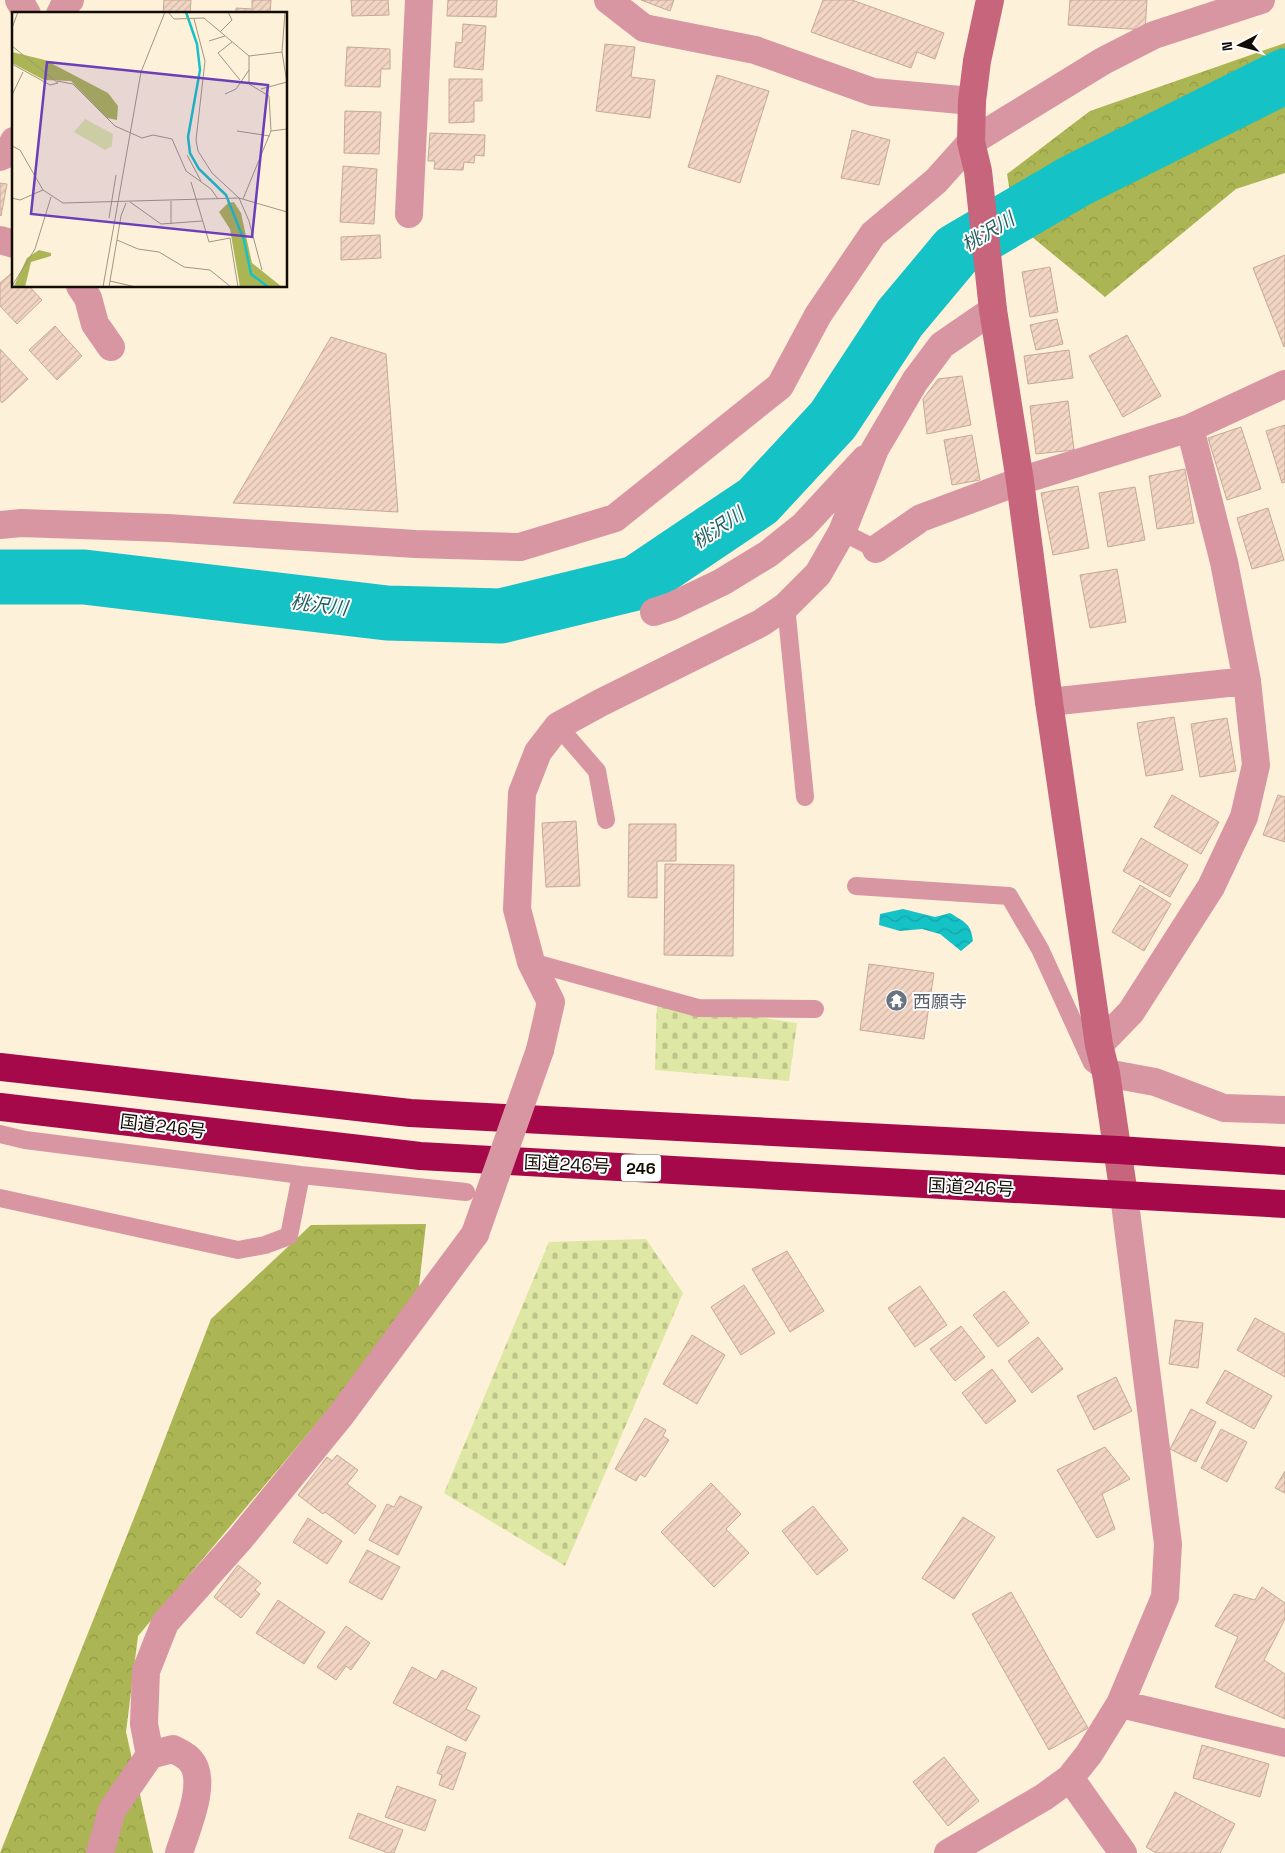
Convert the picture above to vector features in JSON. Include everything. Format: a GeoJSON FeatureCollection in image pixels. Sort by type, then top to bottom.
{"type":"FeatureCollection","features":[{"type":"Feature","properties":{"kind":"highway"},"geometry":{"type":"LineString","coordinates":[[0,1067],[410,1113],[1118,1150],[1285,1162]]}},
{"type":"Feature","properties":{"kind":"highway","name":"国道246号"},"geometry":{"type":"LineString","coordinates":[[0,1107],[420,1156],[1285,1204]]}},
{"type":"Feature","properties":{"kind":"street"},"geometry":{"type":"LineString","coordinates":[[19,0],[25,12]]}},
{"type":"Feature","properties":{"kind":"street"},"geometry":{"type":"LineString","coordinates":[[61,12],[64,4],[70,0]]}},
{"type":"Feature","properties":{"kind":"street"},"geometry":{"type":"LineString","coordinates":[[410,214],[420,0]]}},
{"type":"Feature","properties":{"kind":"street"},"geometry":{"type":"LineString","coordinates":[[608,0],[644,28],[755,50],[873,92],[972,101]]}},
{"type":"Feature","properties":{"kind":"street"},"geometry":{"type":"LineString","coordinates":[[948,1853],[1044,1797],[1070,1778],[1089,1754],[1120,1704],[1165,1598],[1168,1544],[1118,1150],[1106,1073],[1099,1045],[993,299],[978,171],[971,142],[972,101],[977,61],[990,0]]}},
{"type":"Feature","properties":{"kind":"street"},"geometry":{"type":"LineString","coordinates":[[0,525],[21,523],[167,528],[415,544],[520,547],[616,518],[780,386],[818,315],[873,234],[936,181],[971,142],[1103,61],[1154,35],[1260,0]]}},
{"type":"Feature","properties":{"kind":"street"},"geometry":{"type":"LineString","coordinates":[[0,156],[7,154],[12,145]]}},
{"type":"Feature","properties":{"kind":"street"},"geometry":{"type":"LineString","coordinates":[[81,288],[88,298],[95,324],[111,347]]}},
{"type":"Feature","properties":{"kind":"street"},"geometry":{"type":"LineString","coordinates":[[150,1755],[144,1724],[146,1671],[165,1623],[240,1539],[341,1416],[475,1234],[540,1050],[551,1002],[531,962],[517,909],[522,793],[538,752],[558,726],[600,702],[761,623],[786,606],[818,574],[842,532],[875,449],[915,381],[942,345],[993,299]]}},
{"type":"Feature","properties":{"kind":"street"},"geometry":{"type":"LineString","coordinates":[[876,549],[922,518],[1020,480],[1190,428],[1285,384]]}},
{"type":"Feature","properties":{"kind":"street"},"geometry":{"type":"LineString","coordinates":[[1099,1045],[1132,1012],[1211,887],[1244,817],[1256,765],[1247,681],[1224,562],[1190,428]]}},
{"type":"Feature","properties":{"kind":"street"},"geometry":{"type":"LineString","coordinates":[[654,612],[672,606],[722,582],[768,554],[803,526],[875,449]]}},
{"type":"Feature","properties":{"kind":"street"},"geometry":{"type":"LineString","coordinates":[[1049,702],[1247,681]]}},
{"type":"Feature","properties":{"kind":"street"},"geometry":{"type":"LineString","coordinates":[[1106,1073],[1155,1082],[1224,1108],[1285,1110]]}},
{"type":"Feature","properties":{"kind":"street"},"geometry":{"type":"LineString","coordinates":[[1120,1704],[1285,1743]]}},
{"type":"Feature","properties":{"kind":"street"},"geometry":{"type":"LineString","coordinates":[[100,1853],[112,1810],[150,1755],[174,1749],[190,1760],[199,1780],[194,1807],[179,1853]]}},
{"type":"Feature","properties":{"kind":"street"},"geometry":{"type":"LineString","coordinates":[[1070,1778],[1123,1853]]}},
{"type":"Feature","properties":{"kind":"lane"},"geometry":{"type":"LineString","coordinates":[[842,532],[876,549]]}},
{"type":"Feature","properties":{"kind":"lane"},"geometry":{"type":"LineString","coordinates":[[786,606],[805,797]]}},
{"type":"Feature","properties":{"kind":"lane"},"geometry":{"type":"LineString","coordinates":[[558,726],[597,771],[606,820]]}},
{"type":"Feature","properties":{"kind":"lane"},"geometry":{"type":"LineString","coordinates":[[856,886],[1009,896],[1040,949],[1092,1063],[1106,1073]]}},
{"type":"Feature","properties":{"kind":"lane"},"geometry":{"type":"LineString","coordinates":[[531,962],[698,1008],[815,1009]]}},
{"type":"Feature","properties":{"kind":"lane"},"geometry":{"type":"LineString","coordinates":[[0,1134],[25,1140],[301,1176],[466,1192]]}},
{"type":"Feature","properties":{"kind":"lane"},"geometry":{"type":"LineString","coordinates":[[0,1198],[238,1250],[265,1246],[290,1236],[301,1176]]}},
{"type":"Feature","properties":{"kind":"green space"},"geometry":{"type":"Polygon","coordinates":[[[1285,43],[1285,173],[1236,189],[1105,297],[1015,223],[1007,174],[1090,111],[1285,43]]]}},
{"type":"Feature","properties":{"kind":"green space"},"geometry":{"type":"Polygon","coordinates":[[[657,1002],[797,1023],[789,1081],[655,1070],[657,1002]]]}},
{"type":"Feature","properties":{"kind":"green space"},"geometry":{"type":"Polygon","coordinates":[[[426,1224],[417,1304],[138,1636],[126,1732],[153,1853],[0,1853],[142,1498],[211,1319],[311,1225],[426,1224]]]}},
{"type":"Feature","properties":{"kind":"green space"},"geometry":{"type":"Polygon","coordinates":[[[646,1239],[683,1293],[565,1566],[444,1493],[549,1242],[646,1239]]]}},
{"type":"Feature","properties":{"kind":"water"},"geometry":{"type":"Polygon","coordinates":[[[903,909],[935,917],[950,913],[969,927],[973,941],[961,951],[940,934],[922,929],[900,931],[879,925],[880,914],[903,909]]]}},
{"type":"Feature","properties":{"kind":"building"},"geometry":{"type":"Polygon","coordinates":[[[164,0],[191,0],[190,12],[163,12],[164,0]]]}},
{"type":"Feature","properties":{"kind":"building"},"geometry":{"type":"Polygon","coordinates":[[[252,0],[271,0],[270,12],[236,12],[236,8],[252,9],[252,0]]]}},
{"type":"Feature","properties":{"kind":"building"},"geometry":{"type":"Polygon","coordinates":[[[351,0],[388,0],[389,15],[352,16],[351,0]]]}},
{"type":"Feature","properties":{"kind":"building"},"geometry":{"type":"Polygon","coordinates":[[[448,0],[497,0],[496,17],[447,16],[448,0]]]}},
{"type":"Feature","properties":{"kind":"building"},"geometry":{"type":"Polygon","coordinates":[[[641,0],[674,0],[670,11],[641,0]]]}},
{"type":"Feature","properties":{"kind":"building"},"geometry":{"type":"Polygon","coordinates":[[[823,0],[852,0],[944,33],[935,59],[917,52],[911,68],[811,32],[823,0]]]}},
{"type":"Feature","properties":{"kind":"building"},"geometry":{"type":"Polygon","coordinates":[[[1070,0],[1147,0],[1145,30],[1068,25],[1070,0]]]}},
{"type":"Feature","properties":{"kind":"building"},"geometry":{"type":"Polygon","coordinates":[[[463,24],[486,26],[483,70],[454,67],[456,42],[462,43],[463,24]]]}},
{"type":"Feature","properties":{"kind":"building"},"geometry":{"type":"Polygon","coordinates":[[[605,44],[635,47],[631,77],[655,80],[650,118],[596,111],[605,44]]]}},
{"type":"Feature","properties":{"kind":"building"},"geometry":{"type":"Polygon","coordinates":[[[347,47],[390,49],[390,69],[381,69],[380,87],[345,86],[347,47]]]}},
{"type":"Feature","properties":{"kind":"building"},"geometry":{"type":"Polygon","coordinates":[[[717,75],[769,91],[740,183],[688,167],[717,75]]]}},
{"type":"Feature","properties":{"kind":"building"},"geometry":{"type":"Polygon","coordinates":[[[449,79],[482,79],[482,101],[474,101],[474,122],[449,123],[449,79]]]}},
{"type":"Feature","properties":{"kind":"building"},"geometry":{"type":"Polygon","coordinates":[[[345,111],[381,112],[379,154],[344,153],[345,111]]]}},
{"type":"Feature","properties":{"kind":"building"},"geometry":{"type":"Polygon","coordinates":[[[852,130],[890,140],[879,185],[841,178],[852,130]]]}},
{"type":"Feature","properties":{"kind":"building"},"geometry":{"type":"Polygon","coordinates":[[[430,133],[485,135],[484,156],[475,155],[474,163],[464,162],[463,170],[434,169],[435,161],[428,161],[430,133]]]}},
{"type":"Feature","properties":{"kind":"building"},"geometry":{"type":"Polygon","coordinates":[[[343,166],[377,169],[374,224],[340,222],[343,166]]]}},
{"type":"Feature","properties":{"kind":"building"},"geometry":{"type":"Polygon","coordinates":[[[0,183],[7,184],[1,216],[0,215],[0,183]]]}},
{"type":"Feature","properties":{"kind":"building"},"geometry":{"type":"Polygon","coordinates":[[[380,235],[381,258],[341,260],[341,237],[380,235]]]}},
{"type":"Feature","properties":{"kind":"building"},"geometry":{"type":"Polygon","coordinates":[[[1285,255],[1285,346],[1284,347],[1253,268],[1285,255]]]}},
{"type":"Feature","properties":{"kind":"building"},"geometry":{"type":"Polygon","coordinates":[[[1050,267],[1058,312],[1030,317],[1022,272],[1050,267]]]}},
{"type":"Feature","properties":{"kind":"building"},"geometry":{"type":"Polygon","coordinates":[[[12,273],[12,288],[31,288],[42,300],[17,324],[0,306],[0,283],[12,273]]]}},
{"type":"Feature","properties":{"kind":"building"},"geometry":{"type":"Polygon","coordinates":[[[1057,319],[1063,344],[1036,350],[1030,325],[1057,319]]]}},
{"type":"Feature","properties":{"kind":"building"},"geometry":{"type":"Polygon","coordinates":[[[55,326],[82,356],[57,380],[29,350],[55,326]]]}},
{"type":"Feature","properties":{"kind":"building"},"geometry":{"type":"Polygon","coordinates":[[[1127,335],[1161,396],[1123,417],[1089,356],[1127,335]]]}},
{"type":"Feature","properties":{"kind":"building"},"geometry":{"type":"Polygon","coordinates":[[[331,337],[386,354],[398,512],[233,503],[331,337]]]}},
{"type":"Feature","properties":{"kind":"building"},"geometry":{"type":"Polygon","coordinates":[[[0,349],[28,379],[2,403],[0,400],[0,349]]]}},
{"type":"Feature","properties":{"kind":"building"},"geometry":{"type":"Polygon","coordinates":[[[1069,350],[1073,378],[1028,384],[1024,356],[1069,350]]]}},
{"type":"Feature","properties":{"kind":"building"},"geometry":{"type":"Polygon","coordinates":[[[962,376],[971,425],[927,434],[923,399],[938,379],[962,376]]]}},
{"type":"Feature","properties":{"kind":"building"},"geometry":{"type":"Polygon","coordinates":[[[1068,401],[1074,450],[1036,454],[1030,406],[1068,401]]]}},
{"type":"Feature","properties":{"kind":"building"},"geometry":{"type":"Polygon","coordinates":[[[1285,425],[1285,482],[1282,483],[1266,431],[1285,425]]]}},
{"type":"Feature","properties":{"kind":"building"},"geometry":{"type":"Polygon","coordinates":[[[1241,427],[1261,489],[1227,500],[1208,438],[1241,427]]]}},
{"type":"Feature","properties":{"kind":"building"},"geometry":{"type":"Polygon","coordinates":[[[972,435],[980,480],[952,485],[944,440],[972,435]]]}},
{"type":"Feature","properties":{"kind":"building"},"geometry":{"type":"Polygon","coordinates":[[[1185,469],[1194,523],[1157,529],[1149,476],[1185,469]]]}},
{"type":"Feature","properties":{"kind":"building"},"geometry":{"type":"Polygon","coordinates":[[[1078,486],[1089,548],[1053,555],[1041,493],[1078,486]]]}},
{"type":"Feature","properties":{"kind":"building"},"geometry":{"type":"Polygon","coordinates":[[[1135,487],[1145,540],[1108,547],[1099,493],[1135,487]]]}},
{"type":"Feature","properties":{"kind":"building"},"geometry":{"type":"Polygon","coordinates":[[[1268,508],[1284,560],[1252,569],[1237,518],[1268,508]]]}},
{"type":"Feature","properties":{"kind":"building"},"geometry":{"type":"Polygon","coordinates":[[[1117,569],[1126,622],[1090,628],[1080,575],[1117,569]]]}},
{"type":"Feature","properties":{"kind":"building"},"geometry":{"type":"Polygon","coordinates":[[[1174,717],[1183,770],[1146,776],[1137,723],[1174,717]]]}},
{"type":"Feature","properties":{"kind":"building"},"geometry":{"type":"Polygon","coordinates":[[[1227,718],[1236,771],[1200,777],[1191,724],[1227,718]]]}},
{"type":"Feature","properties":{"kind":"building"},"geometry":{"type":"Polygon","coordinates":[[[1172,795],[1219,822],[1201,854],[1154,827],[1172,795]]]}},
{"type":"Feature","properties":{"kind":"building"},"geometry":{"type":"Polygon","coordinates":[[[1278,795],[1285,797],[1285,842],[1263,835],[1278,795]]]}},
{"type":"Feature","properties":{"kind":"building"},"geometry":{"type":"Polygon","coordinates":[[[576,821],[580,886],[546,887],[542,823],[576,821]]]}},
{"type":"Feature","properties":{"kind":"building"},"geometry":{"type":"Polygon","coordinates":[[[629,824],[676,824],[676,861],[657,861],[657,898],[628,897],[629,824]]]}},
{"type":"Feature","properties":{"kind":"building"},"geometry":{"type":"Polygon","coordinates":[[[1141,838],[1188,865],[1170,897],[1123,871],[1141,838]]]}},
{"type":"Feature","properties":{"kind":"building"},"geometry":{"type":"Polygon","coordinates":[[[665,864],[734,865],[733,956],[664,955],[665,864]]]}},
{"type":"Feature","properties":{"kind":"building"},"geometry":{"type":"Polygon","coordinates":[[[1140,885],[1171,904],[1144,951],[1112,932],[1140,885]]]}},
{"type":"Feature","properties":{"kind":"building","name":"西願寺"},"geometry":{"type":"Polygon","coordinates":[[[869,964],[934,973],[924,1039],[860,1030],[869,964]]]}},
{"type":"Feature","properties":{"kind":"building"},"geometry":{"type":"Polygon","coordinates":[[[787,1251],[824,1311],[790,1332],[752,1269],[787,1251]]]}},
{"type":"Feature","properties":{"kind":"building"},"geometry":{"type":"Polygon","coordinates":[[[744,1285],[775,1333],[741,1355],[711,1307],[744,1285]]]}},
{"type":"Feature","properties":{"kind":"building"},"geometry":{"type":"Polygon","coordinates":[[[920,1286],[947,1325],[915,1347],[888,1308],[920,1286]]]}},
{"type":"Feature","properties":{"kind":"building"},"geometry":{"type":"Polygon","coordinates":[[[1004,1291],[1029,1323],[998,1347],[973,1315],[1004,1291]]]}},
{"type":"Feature","properties":{"kind":"building"},"geometry":{"type":"Polygon","coordinates":[[[1255,1318],[1285,1334],[1285,1377],[1237,1350],[1255,1318]]]}},
{"type":"Feature","properties":{"kind":"building"},"geometry":{"type":"Polygon","coordinates":[[[1175,1320],[1203,1323],[1198,1368],[1169,1364],[1175,1320]]]}},
{"type":"Feature","properties":{"kind":"building"},"geometry":{"type":"Polygon","coordinates":[[[961,1326],[985,1357],[955,1381],[930,1349],[961,1326]]]}},
{"type":"Feature","properties":{"kind":"building"},"geometry":{"type":"Polygon","coordinates":[[[692,1335],[725,1355],[697,1404],[663,1384],[692,1335]]]}},
{"type":"Feature","properties":{"kind":"building"},"geometry":{"type":"Polygon","coordinates":[[[1038,1337],[1063,1369],[1032,1393],[1008,1361],[1038,1337]]]}},
{"type":"Feature","properties":{"kind":"building"},"geometry":{"type":"Polygon","coordinates":[[[992,1369],[1016,1401],[986,1424],[962,1393],[992,1369]]]}},
{"type":"Feature","properties":{"kind":"building"},"geometry":{"type":"Polygon","coordinates":[[[1225,1370],[1272,1396],[1254,1429],[1206,1403],[1225,1370]]]}},
{"type":"Feature","properties":{"kind":"building"},"geometry":{"type":"Polygon","coordinates":[[[1116,1377],[1132,1411],[1094,1430],[1077,1396],[1116,1377]]]}},
{"type":"Feature","properties":{"kind":"building"},"geometry":{"type":"Polygon","coordinates":[[[1191,1409],[1216,1422],[1196,1462],[1170,1449],[1191,1409]]]}},
{"type":"Feature","properties":{"kind":"building"},"geometry":{"type":"Polygon","coordinates":[[[645,1418],[666,1430],[663,1436],[669,1440],[645,1477],[640,1474],[636,1481],[615,1469],[645,1418]]]}},
{"type":"Feature","properties":{"kind":"building"},"geometry":{"type":"Polygon","coordinates":[[[1221,1429],[1247,1442],[1227,1482],[1201,1468],[1221,1429]]]}},
{"type":"Feature","properties":{"kind":"building"},"geometry":{"type":"Polygon","coordinates":[[[1105,1447],[1130,1479],[1102,1494],[1115,1529],[1097,1538],[1057,1470],[1105,1447]]]}},
{"type":"Feature","properties":{"kind":"building"},"geometry":{"type":"Polygon","coordinates":[[[337,1455],[358,1470],[347,1484],[376,1506],[355,1534],[325,1512],[323,1514],[298,1495],[327,1457],[332,1461],[337,1455]]]}},
{"type":"Feature","properties":{"kind":"building"},"geometry":{"type":"Polygon","coordinates":[[[1285,1471],[1285,1493],[1275,1488],[1285,1471]]]}},
{"type":"Feature","properties":{"kind":"building"},"geometry":{"type":"Polygon","coordinates":[[[711,1483],[741,1514],[726,1529],[749,1553],[714,1587],[661,1532],[711,1483]]]}},
{"type":"Feature","properties":{"kind":"building"},"geometry":{"type":"Polygon","coordinates":[[[400,1496],[422,1507],[398,1555],[369,1540],[387,1504],[394,1507],[400,1496]]]}},
{"type":"Feature","properties":{"kind":"building"},"geometry":{"type":"Polygon","coordinates":[[[813,1506],[848,1550],[817,1575],[782,1531],[813,1506]]]}},
{"type":"Feature","properties":{"kind":"building"},"geometry":{"type":"Polygon","coordinates":[[[963,1517],[995,1537],[954,1599],[922,1578],[963,1517]]]}},
{"type":"Feature","properties":{"kind":"building"},"geometry":{"type":"Polygon","coordinates":[[[308,1518],[342,1541],[327,1564],[293,1542],[308,1518]]]}},
{"type":"Feature","properties":{"kind":"building"},"geometry":{"type":"Polygon","coordinates":[[[367,1550],[400,1567],[382,1600],[349,1582],[367,1550]]]}},
{"type":"Feature","properties":{"kind":"building"},"geometry":{"type":"Polygon","coordinates":[[[238,1565],[261,1583],[255,1590],[260,1594],[241,1618],[214,1597],[238,1565]]]}},
{"type":"Feature","properties":{"kind":"building"},"geometry":{"type":"Polygon","coordinates":[[[1262,1587],[1285,1603],[1285,1619],[1264,1660],[1285,1674],[1285,1719],[1215,1687],[1238,1637],[1215,1626],[1234,1594],[1255,1600],[1262,1587]]]}},
{"type":"Feature","properties":{"kind":"building"},"geometry":{"type":"Polygon","coordinates":[[[1011,1592],[1088,1728],[1049,1750],[972,1614],[1011,1592]]]}},
{"type":"Feature","properties":{"kind":"building"},"geometry":{"type":"Polygon","coordinates":[[[278,1600],[325,1632],[304,1664],[256,1633],[278,1600]]]}},
{"type":"Feature","properties":{"kind":"building"},"geometry":{"type":"Polygon","coordinates":[[[346,1626],[370,1643],[351,1670],[346,1666],[336,1680],[317,1667],[346,1626]]]}},
{"type":"Feature","properties":{"kind":"building"},"geometry":{"type":"Polygon","coordinates":[[[412,1667],[436,1680],[442,1670],[477,1688],[466,1709],[480,1716],[466,1741],[393,1703],[412,1667]]]}},
{"type":"Feature","properties":{"kind":"building"},"geometry":{"type":"Polygon","coordinates":[[[1202,1745],[1269,1764],[1260,1797],[1193,1778],[1202,1745]]]}},
{"type":"Feature","properties":{"kind":"building"},"geometry":{"type":"Polygon","coordinates":[[[447,1746],[466,1753],[453,1790],[439,1785],[442,1775],[437,1773],[447,1746]]]}},
{"type":"Feature","properties":{"kind":"building"},"geometry":{"type":"Polygon","coordinates":[[[944,1757],[979,1801],[948,1826],[913,1782],[944,1757]]]}},
{"type":"Feature","properties":{"kind":"building"},"geometry":{"type":"Polygon","coordinates":[[[397,1786],[436,1800],[425,1831],[385,1817],[397,1786]]]}},
{"type":"Feature","properties":{"kind":"building"},"geometry":{"type":"Polygon","coordinates":[[[1175,1792],[1235,1824],[1220,1853],[1156,1853],[1146,1847],[1175,1792]]]}},
{"type":"Feature","properties":{"kind":"building"},"geometry":{"type":"Polygon","coordinates":[[[358,1813],[403,1830],[394,1853],[388,1853],[349,1838],[358,1813]]]}},
{"type":"Feature","properties":{"kind":"waterway","name":"桃沢川"},"geometry":{"type":"LineString","coordinates":[[0,577],[84,577],[387,613],[501,616],[636,583],[758,501],[833,420],[900,318],[956,251],[1075,181],[1285,76]]}},
{"type":"Feature","properties":{"kind":"place","name":"西願寺"},"geometry":{"type":"Point","coordinates":[897,1001]}}]}
